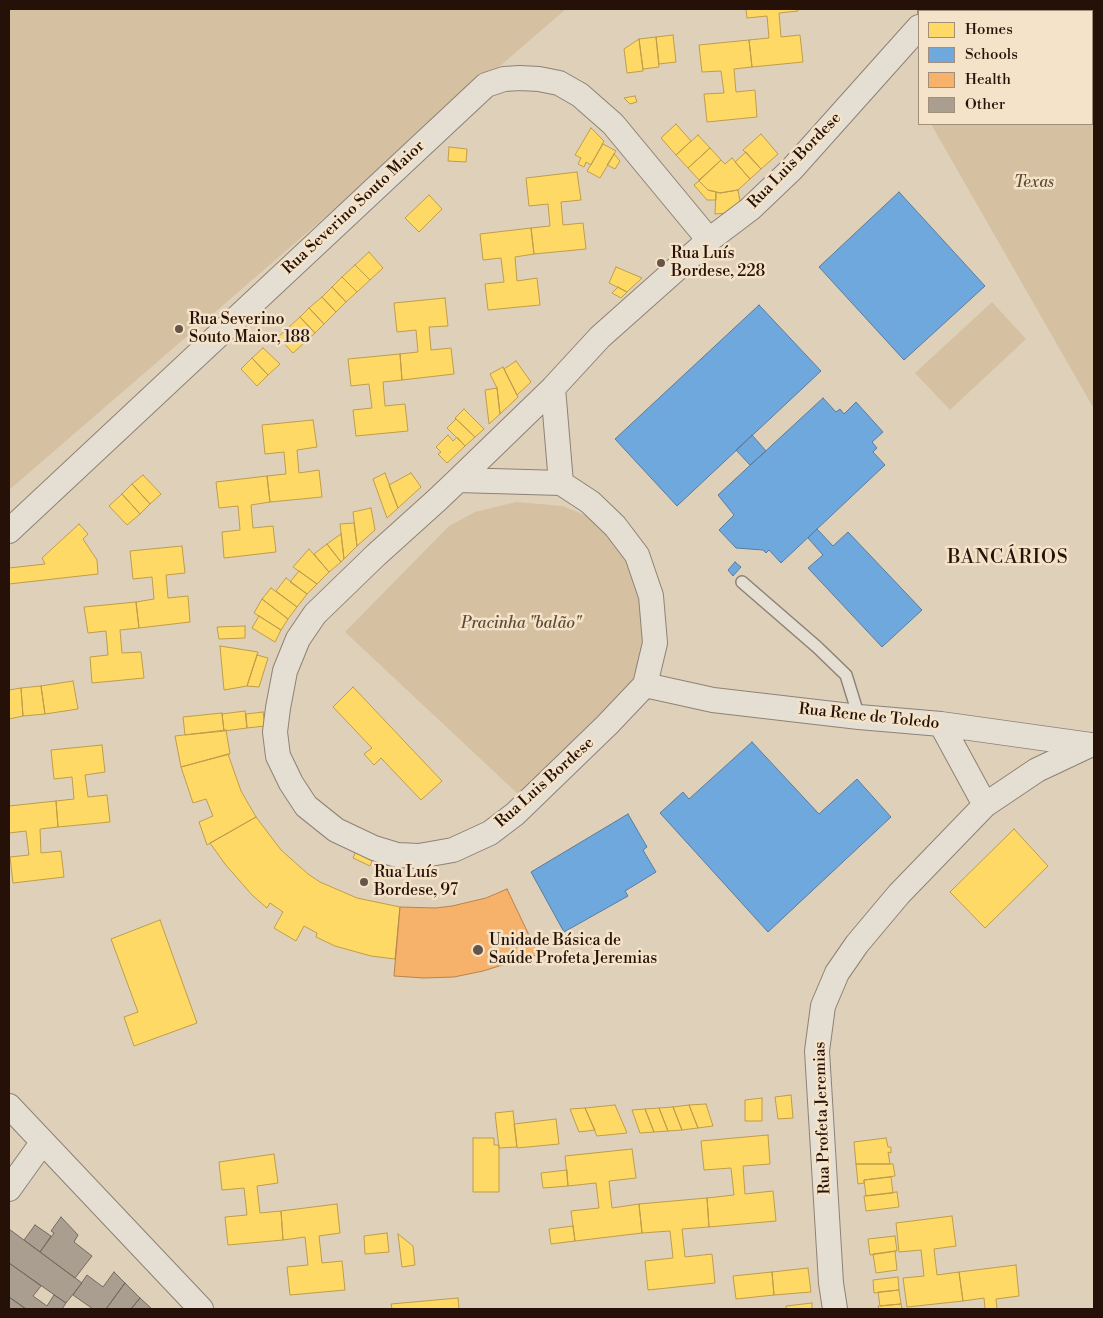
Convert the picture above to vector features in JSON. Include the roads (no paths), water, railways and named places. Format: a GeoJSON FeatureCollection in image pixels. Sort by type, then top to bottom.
{"type":"FeatureCollection","features":[{"type":"Feature","properties":{"kind":"street","name":"Rua Luis Bordese"},"geometry":{"type":"LineString","coordinates":[[561,483],[590,502],[615,526],[637,555],[652,596],[655,643],[645,685],[607,726],[515,814],[490,833],[453,850],[419,856],[397,855],[374,848],[336,830],[306,806],[291,784],[278,756],[276,732],[278,708],[285,671],[298,639],[315,614],[376,554],[458,480],[553,388],[600,337],[709,240],[750,208],[792,169],[918,28]]}},
{"type":"Feature","properties":{"kind":"street","name":"Rua Severino Souto Maior"},"geometry":{"type":"LineString","coordinates":[[9,531],[486,85],[504,79],[539,79],[559,83],[580,95],[613,124],[709,240]]}},
{"type":"Feature","properties":{"kind":"street"},"geometry":{"type":"LineString","coordinates":[[458,480],[561,483],[553,388]]}},
{"type":"Feature","properties":{"kind":"street","name":"Rua Rene de Toledo"},"geometry":{"type":"LineString","coordinates":[[645,685],[713,700],[859,717],[941,724],[1092,745]]}},
{"type":"Feature","properties":{"kind":"street"},"geometry":{"type":"LineString","coordinates":[[941,724],[985,805]]}},
{"type":"Feature","properties":{"kind":"street","name":"Rua Profeta Jeremias"},"geometry":{"type":"LineString","coordinates":[[835,1309],[817,1050],[823,1006],[837,973],[856,944],[899,894],[985,805],[1037,770],[1092,745]]}},
{"type":"Feature","properties":{"kind":"street"},"geometry":{"type":"LineString","coordinates":[[9,1106],[200,1309]]}},
{"type":"Feature","properties":{"kind":"street"},"geometry":{"type":"LineString","coordinates":[[9,1189],[42,1143]]}},
{"type":"Feature","properties":{"kind":"lane"},"geometry":{"type":"LineString","coordinates":[[742,582],[817,647],[846,675],[859,717]]}},
{"type":"Feature","properties":{"kind":"place","name":"Rua Luís Bordese, 228"},"geometry":{"type":"Point","coordinates":[661,263]}},
{"type":"Feature","properties":{"kind":"place","name":"Rua Severino Souto Maior, 188"},"geometry":{"type":"Point","coordinates":[179,329]}},
{"type":"Feature","properties":{"kind":"place","name":"Rua Luís Bordese, 97"},"geometry":{"type":"Point","coordinates":[364,882]}},
{"type":"Feature","properties":{"kind":"place","name":"Unidade Básica de Saúde Profeta Jeremias"},"geometry":{"type":"Point","coordinates":[478,950]}},
{"type":"Feature","properties":{"kind":"district","name":"BANCÁRIOS"},"geometry":{"type":"Point","coordinates":[1008,558]}},
{"type":"Feature","properties":{"kind":"park label","name":"Texas"},"geometry":{"type":"Point","coordinates":[1034,183]}},
{"type":"Feature","properties":{"kind":"park label","name":"Pracinha \"balão\""},"geometry":{"type":"Point","coordinates":[521,624]}}]}
